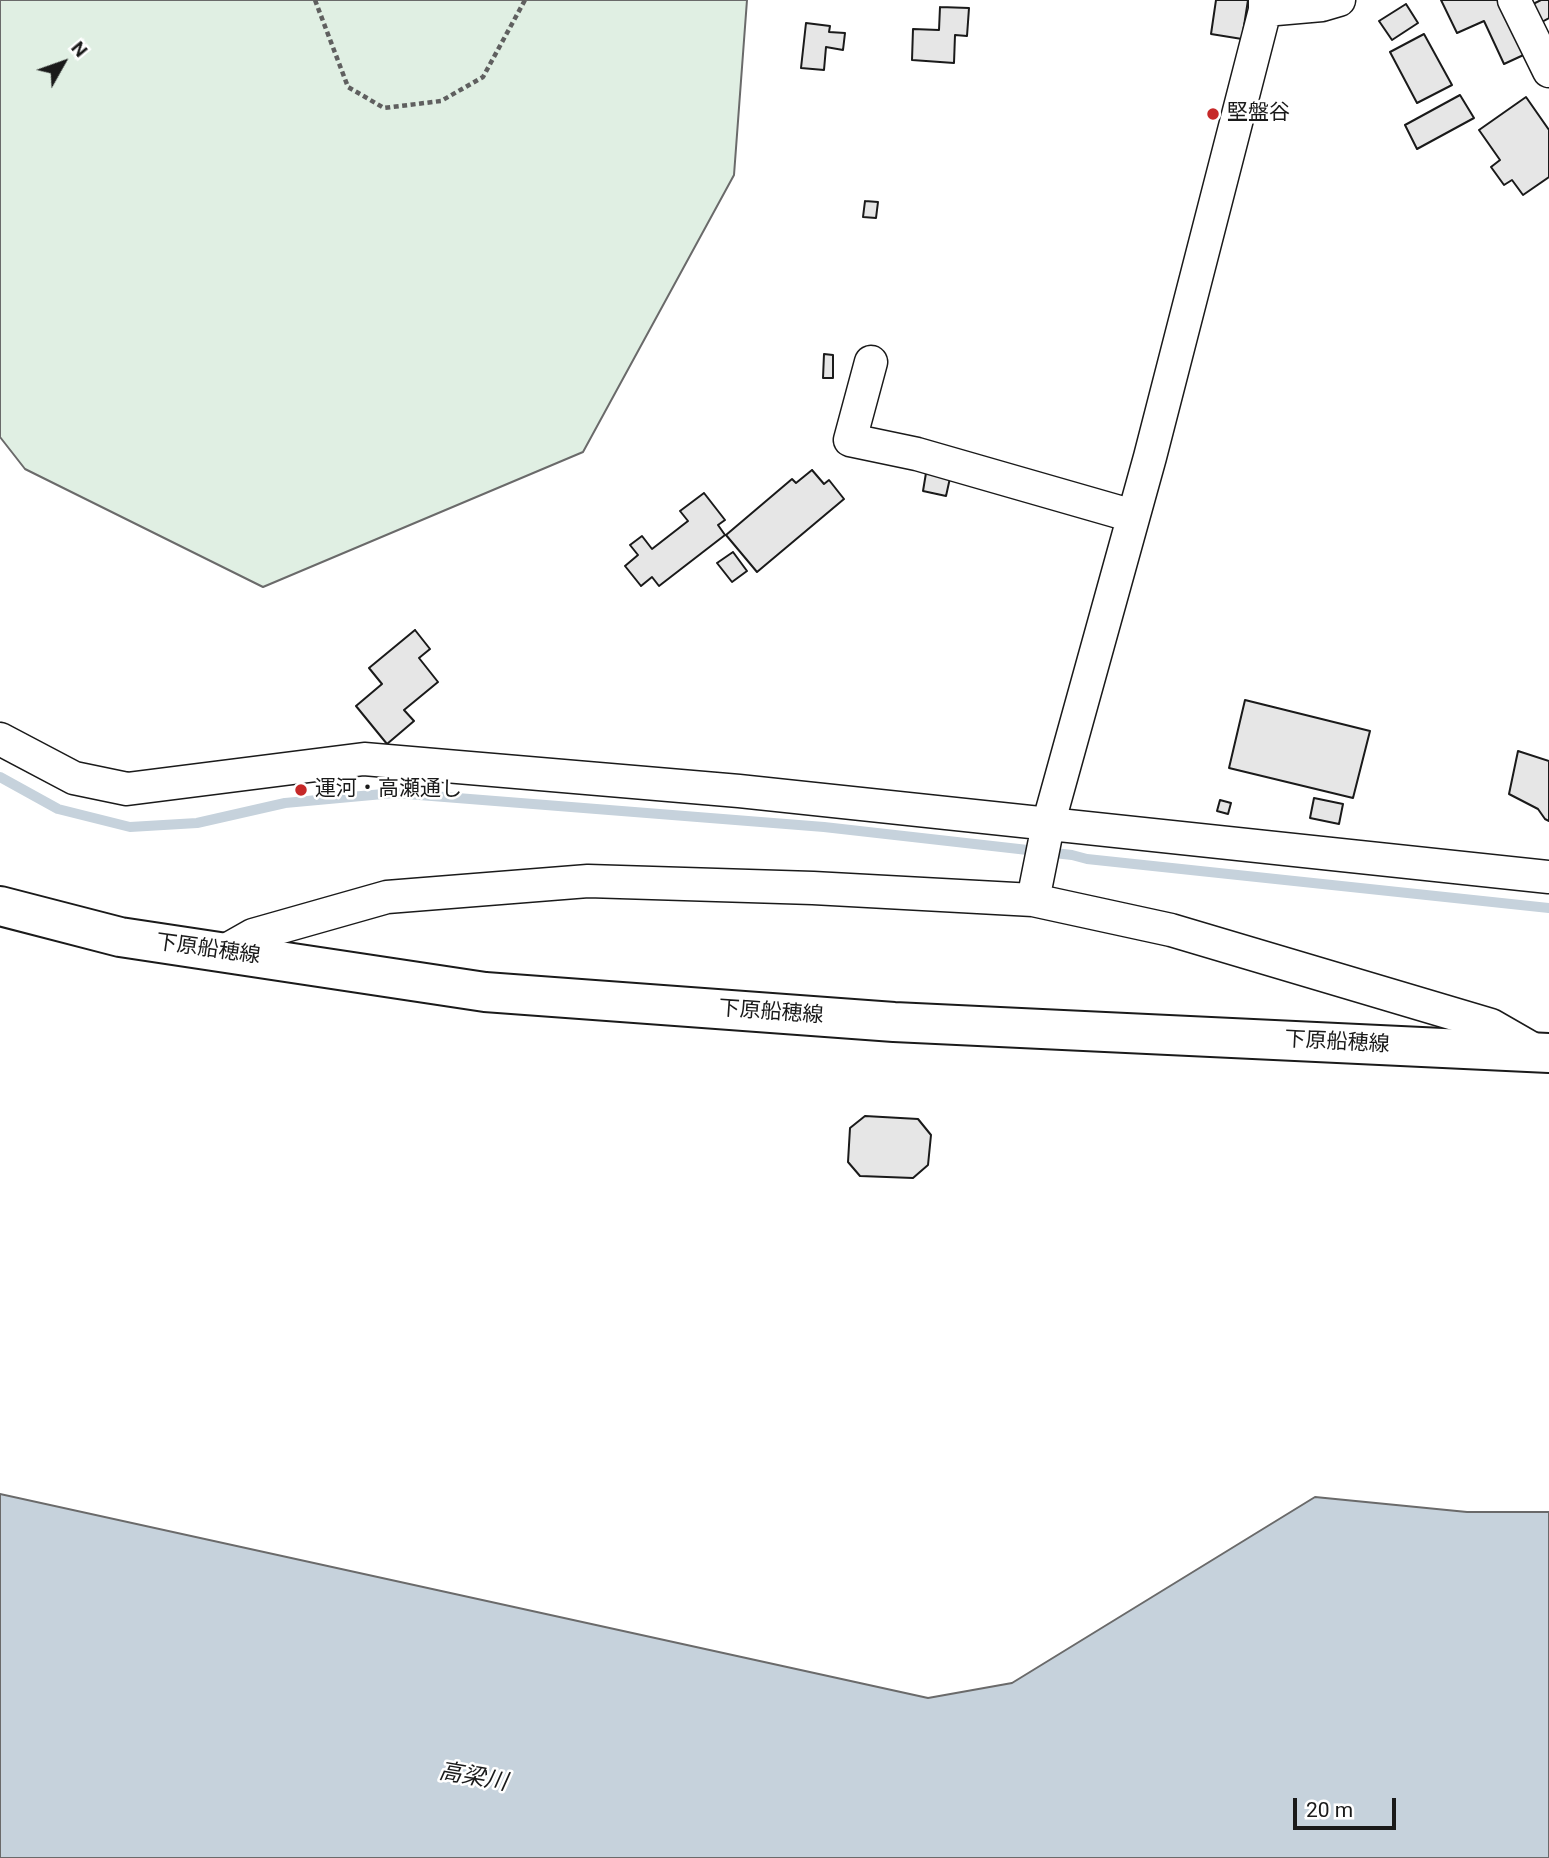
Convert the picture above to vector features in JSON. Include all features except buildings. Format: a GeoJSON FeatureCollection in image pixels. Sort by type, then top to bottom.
{"type":"FeatureCollection","features":[{"type":"Feature","properties":{"kind":"main road","name":"下原船穂線"},"geometry":{"type":"LineString","coordinates":[[0,906],[120,937],[485,992],[894,1022],[1544,1052]]}},
{"type":"Feature","properties":{"kind":"street"},"geometry":{"type":"LineString","coordinates":[[1035,887],[1047,831],[1133,516],[1265,5],[1322,5],[1339,0]]}},
{"type":"Feature","properties":{"kind":"street"},"geometry":{"type":"LineString","coordinates":[[1514,0],[1549,71]]}},
{"type":"Feature","properties":{"kind":"street"},"geometry":{"type":"LineString","coordinates":[[871,362],[850,440],[917,454],[1133,516]]}},
{"type":"Feature","properties":{"kind":"street"},"geometry":{"type":"LineString","coordinates":[[0,739],[74,778],[127,789],[364,759],[739,791],[1047,831],[1549,877]]}},
{"type":"Feature","properties":{"kind":"street"},"geometry":{"type":"LineString","coordinates":[[223,952],[253,935],[387,897],[588,881],[813,888],[1035,887],[1492,1025],[1544,1052]]}},
{"type":"Feature","properties":{"kind":"path"},"geometry":{"type":"LineString","coordinates":[[315,0],[348,87],[384,108],[441,101],[483,76],[525,0]]}},
{"type":"Feature","properties":{"kind":"green space"},"geometry":{"type":"Polygon","coordinates":[[[0,0],[747,0],[734,175],[583,452],[263,587],[25,469],[0,437],[0,0]]]}},
{"type":"Feature","properties":{"kind":"water","name":"高梁川"},"geometry":{"type":"Polygon","coordinates":[[[0,1494],[928,1698],[1012,1683],[1315,1497],[1467,1512],[1549,1512],[1549,1858],[0,1858],[0,1494]]]}},
{"type":"Feature","properties":{"kind":"waterway"},"geometry":{"type":"LineString","coordinates":[[0,777],[58,809],[130,827],[197,823],[285,803],[394,793],[824,827],[1072,855],[1087,859],[1549,908]]}},
{"type":"Feature","properties":{"kind":"place","name":"堅盤谷"},"geometry":{"type":"Point","coordinates":[1213,114]}},
{"type":"Feature","properties":{"kind":"place","name":"運河・高瀬通し"},"geometry":{"type":"Point","coordinates":[301,790]}}]}
